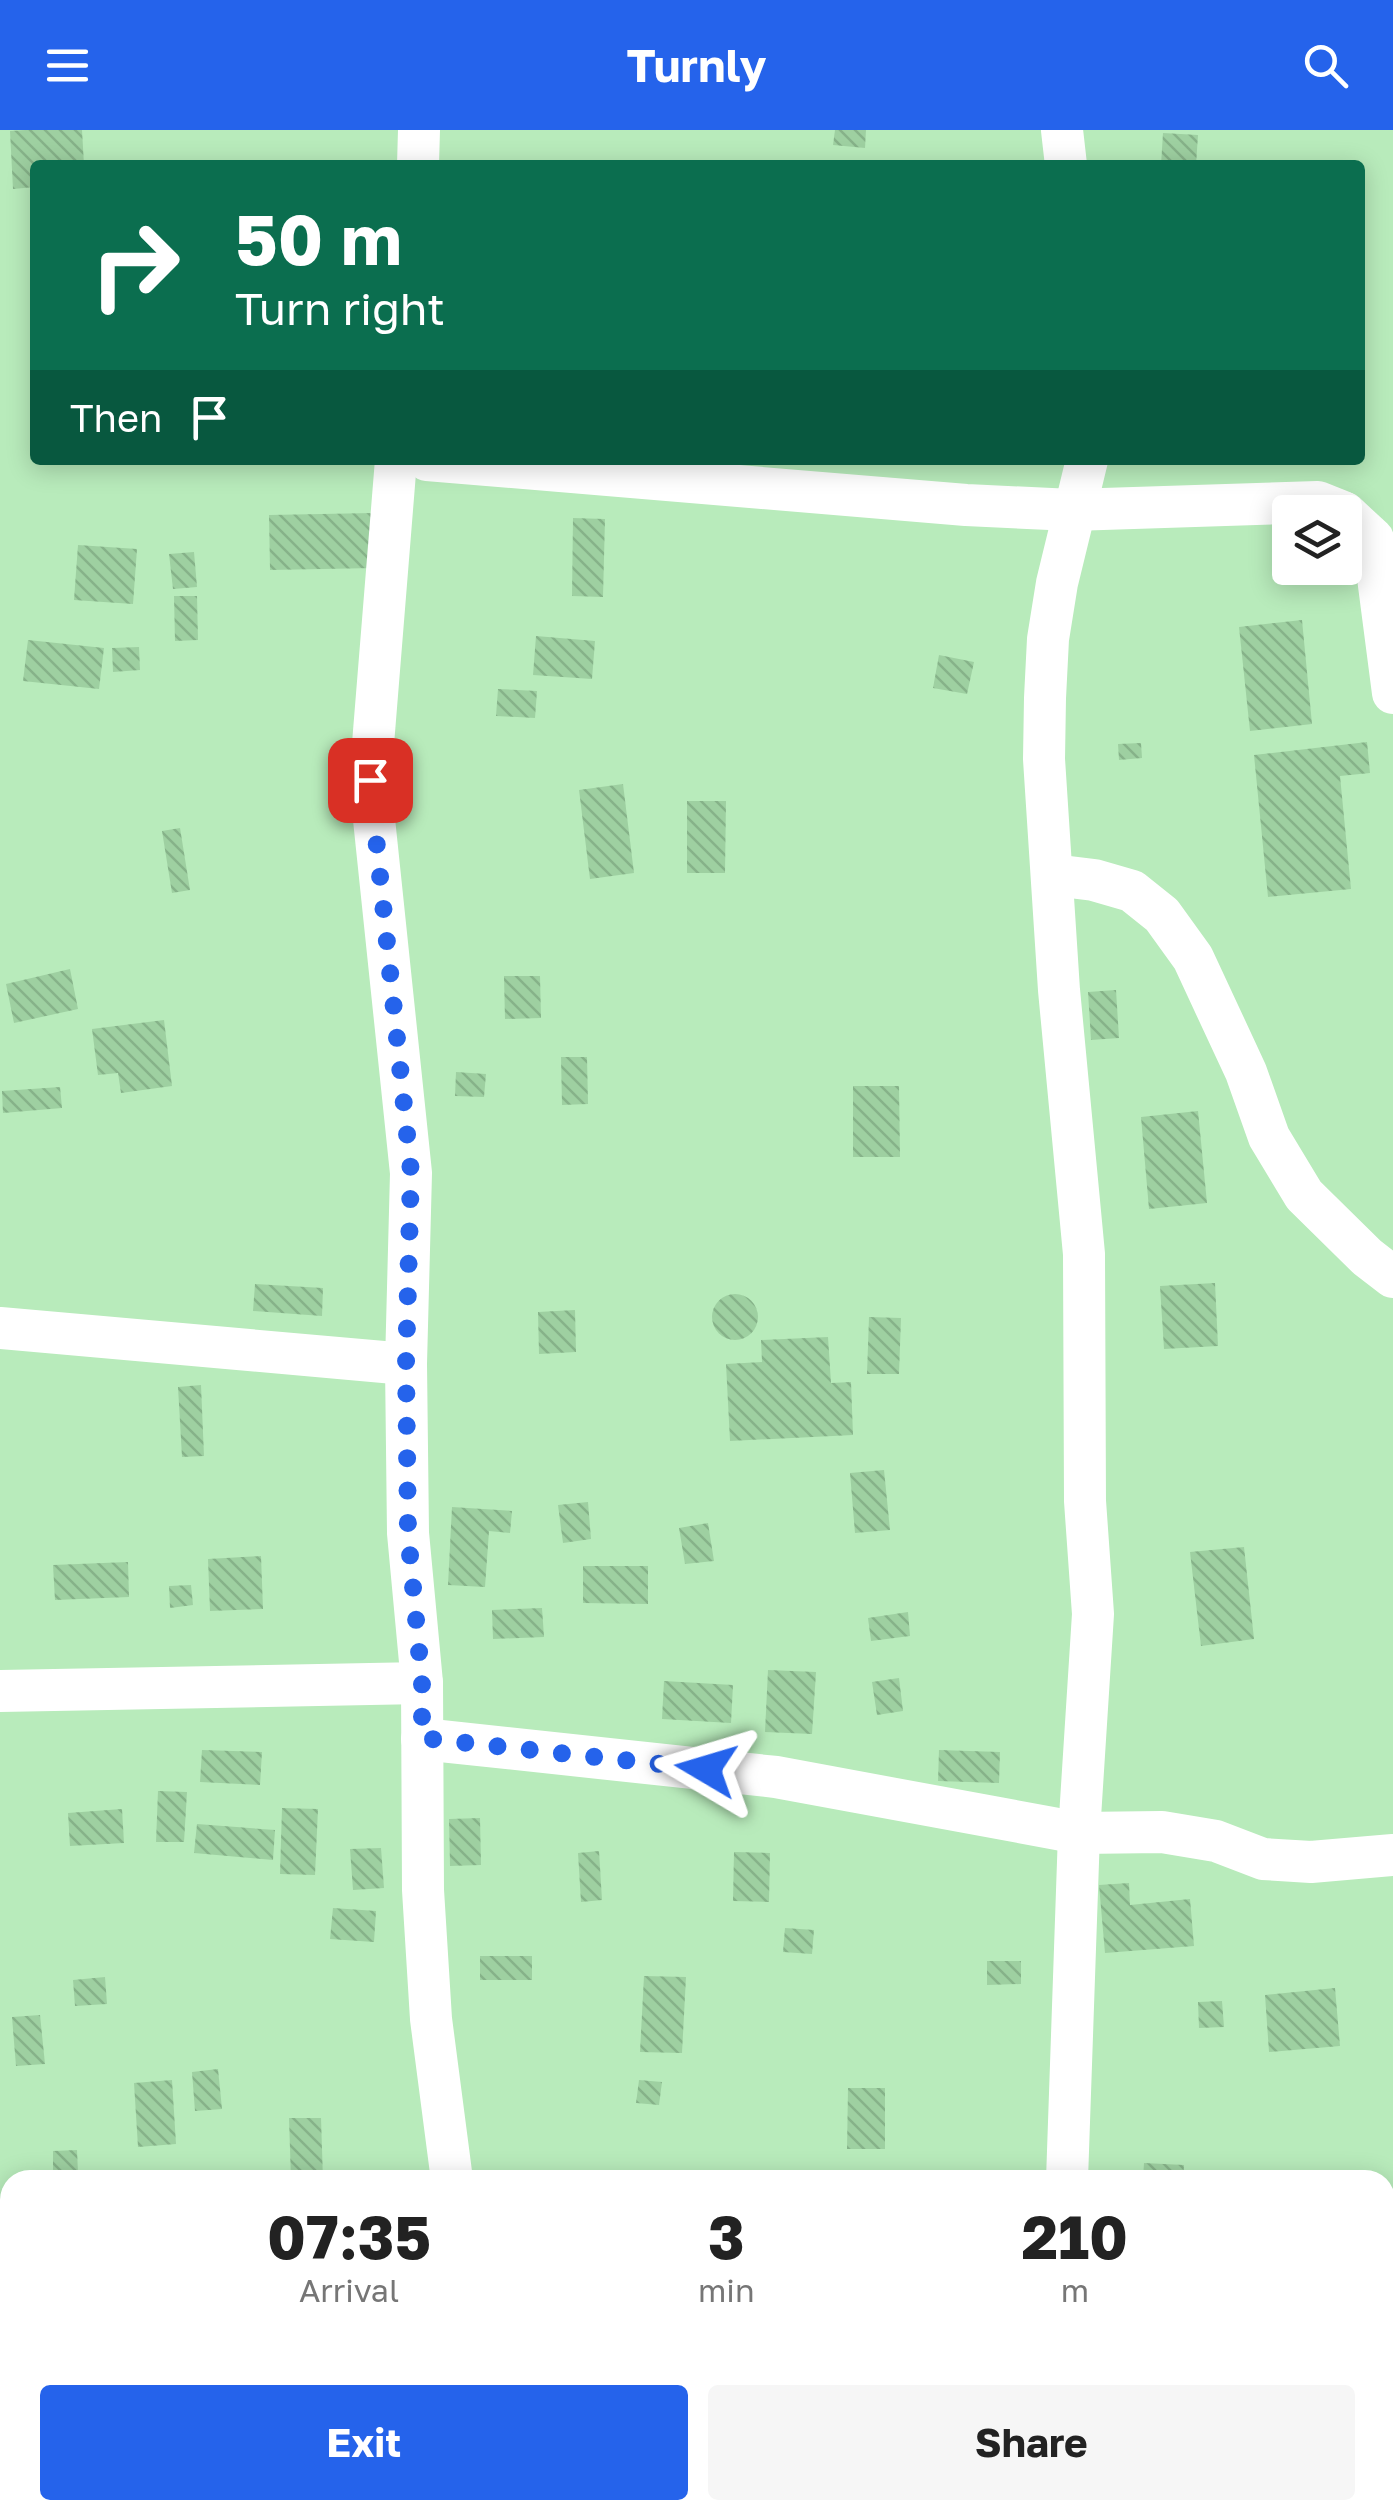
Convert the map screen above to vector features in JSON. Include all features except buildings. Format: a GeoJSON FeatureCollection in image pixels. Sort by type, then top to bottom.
{"type":"FeatureCollection","features":[{"type":"Feature","properties":{"kind":"street"},"geometry":{"type":"LineString","coordinates":[[418,160],[419,130]]}},
{"type":"Feature","properties":{"kind":"street"},"geometry":{"type":"LineString","coordinates":[[1062,130],[1065,160]]}},
{"type":"Feature","properties":{"kind":"street"},"geometry":{"type":"LineString","coordinates":[[396,465],[370,780],[411,1172],[406,1364],[408,1533],[422,1683],[423,1890],[430,2019],[451,2170]]}},
{"type":"Feature","properties":{"kind":"street"},"geometry":{"type":"LineString","coordinates":[[487,465],[966,505],[1072,510],[1272,503]]}},
{"type":"Feature","properties":{"kind":"street"},"geometry":{"type":"LineString","coordinates":[[1066,2170],[1093,1614],[1085,1501],[1084,1254],[1059,990],[1044,759],[1044,698],[1051,620],[1072,510],[1086,465]]}},
{"type":"Feature","properties":{"kind":"street"},"geometry":{"type":"LineString","coordinates":[[1362,530],[1372,539],[1393,693]]}},
{"type":"Feature","properties":{"kind":"street"},"geometry":{"type":"LineString","coordinates":[[1054,875],[1094,880],[1132,891],[1162,914],[1193,958],[1246,1072],[1268,1137],[1304,1195],[1393,1277]]}},
{"type":"Feature","properties":{"kind":"street"},"geometry":{"type":"LineString","coordinates":[[0,1328],[406,1364]]}},
{"type":"Feature","properties":{"kind":"street"},"geometry":{"type":"LineString","coordinates":[[0,1692],[422,1683]]}},
{"type":"Feature","properties":{"kind":"street"},"geometry":{"type":"LineString","coordinates":[[422,1738],[776,1777],[1080,1834],[1162,1832],[1216,1841],[1263,1858],[1311,1862],[1393,1855]]}},
{"type":"Feature","properties":{"kind":"route"},"geometry":{"type":"LineString","coordinates":[[370,780],[411,1172],[406,1364],[408,1533],[422,1683],[422,1738],[706,1769]]}}]}
